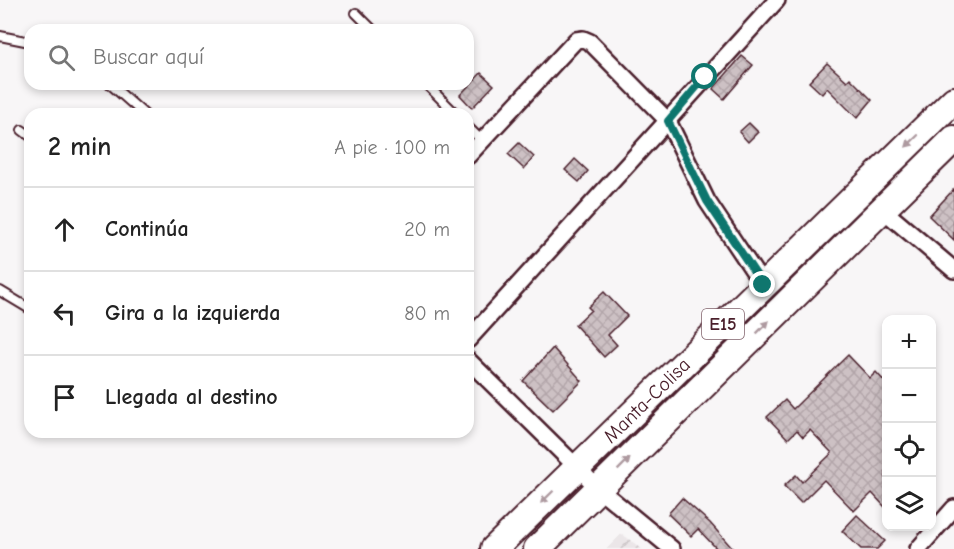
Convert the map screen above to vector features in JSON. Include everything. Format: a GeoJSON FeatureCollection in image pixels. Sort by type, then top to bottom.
{"type":"FeatureCollection","features":[{"type":"Feature","properties":{"kind":"highway","name":"Manta-Colisa"},"geometry":{"type":"LineString","coordinates":[[494,549],[954,100]]}},
{"type":"Feature","properties":{"kind":"highway","name":"Manta-Colisa"},"geometry":{"type":"LineString","coordinates":[[537,549],[954,139]]}},
{"type":"Feature","properties":{"kind":"highway"},"geometry":{"type":"LineString","coordinates":[[714,334],[734,355]]}},
{"type":"Feature","properties":{"kind":"street"},"geometry":{"type":"LineString","coordinates":[[474,333],[777,0]]}},
{"type":"Feature","properties":{"kind":"street"},"geometry":{"type":"LineString","coordinates":[[474,149],[576,40],[583,39],[590,42],[668,121],[707,201],[763,285]]}},
{"type":"Feature","properties":{"kind":"street"},"geometry":{"type":"LineString","coordinates":[[882,208],[954,270]]}},
{"type":"Feature","properties":{"kind":"street"},"geometry":{"type":"LineString","coordinates":[[474,366],[599,489],[672,549]]}},
{"type":"Feature","properties":{"kind":"street"},"geometry":{"type":"LineString","coordinates":[[918,549],[953,511]]}},
{"type":"Feature","properties":{"kind":"lane"},"geometry":{"type":"LineString","coordinates":[[356,13],[367,24]]}},
{"type":"Feature","properties":{"kind":"lane"},"geometry":{"type":"LineString","coordinates":[[0,36],[24,41]]}},
{"type":"Feature","properties":{"kind":"lane"},"geometry":{"type":"LineString","coordinates":[[117,90],[137,108]]}},
{"type":"Feature","properties":{"kind":"lane"},"geometry":{"type":"LineString","coordinates":[[432,90],[450,108]]}},
{"type":"Feature","properties":{"kind":"lane"},"geometry":{"type":"LineString","coordinates":[[474,133],[481,140]]}},
{"type":"Feature","properties":{"kind":"lane"},"geometry":{"type":"LineString","coordinates":[[0,291],[24,305]]}},
{"type":"Feature","properties":{"kind":"shaded area"},"geometry":{"type":"Polygon","coordinates":[[[622,534],[642,549],[607,549],[622,534]]]}},
{"type":"Feature","properties":{"kind":"building"},"geometry":{"type":"Polygon","coordinates":[[[742,56],[753,65],[724,99],[713,89],[742,56]]]}},
{"type":"Feature","properties":{"kind":"building"},"geometry":{"type":"Polygon","coordinates":[[[827,63],[847,81],[850,78],[872,100],[857,118],[827,88],[822,94],[809,82],[827,63]]]}},
{"type":"Feature","properties":{"kind":"building"},"geometry":{"type":"Polygon","coordinates":[[[481,73],[494,85],[472,108],[460,95],[465,90],[474,90],[474,80],[481,73]]]}},
{"type":"Feature","properties":{"kind":"building"},"geometry":{"type":"Polygon","coordinates":[[[749,123],[758,132],[748,142],[739,132],[749,123]]]}},
{"type":"Feature","properties":{"kind":"building"},"geometry":{"type":"Polygon","coordinates":[[[519,143],[534,157],[524,169],[508,154],[519,143]]]}},
{"type":"Feature","properties":{"kind":"building"},"geometry":{"type":"Polygon","coordinates":[[[575,159],[588,171],[579,182],[565,170],[575,159]]]}},
{"type":"Feature","properties":{"kind":"building"},"geometry":{"type":"Polygon","coordinates":[[[954,189],[954,240],[929,216],[954,189]]]}},
{"type":"Feature","properties":{"kind":"building"},"geometry":{"type":"Polygon","coordinates":[[[604,292],[627,316],[608,335],[617,345],[604,357],[575,325],[591,310],[588,307],[604,292]]]}},
{"type":"Feature","properties":{"kind":"building"},"geometry":{"type":"Polygon","coordinates":[[[553,348],[582,381],[553,410],[523,381],[553,348]]]}},
{"type":"Feature","properties":{"kind":"building"},"geometry":{"type":"Polygon","coordinates":[[[848,355],[870,378],[876,372],[882,379],[882,504],[872,493],[854,511],[824,480],[801,503],[784,486],[796,475],[802,482],[832,453],[810,430],[803,437],[797,430],[788,439],[767,417],[785,400],[793,409],[848,355]]]}},
{"type":"Feature","properties":{"kind":"building"},"geometry":{"type":"Polygon","coordinates":[[[682,498],[710,523],[733,549],[717,549],[698,529],[691,536],[668,514],[682,498]]]}},
{"type":"Feature","properties":{"kind":"building"},"geometry":{"type":"Polygon","coordinates":[[[857,515],[885,541],[877,549],[861,549],[842,531],[857,515]]]}},
{"type":"Feature","properties":{"kind":"route"},"geometry":{"type":"LineString","coordinates":[[705,77],[668,121],[707,201],[763,285]]}}]}
